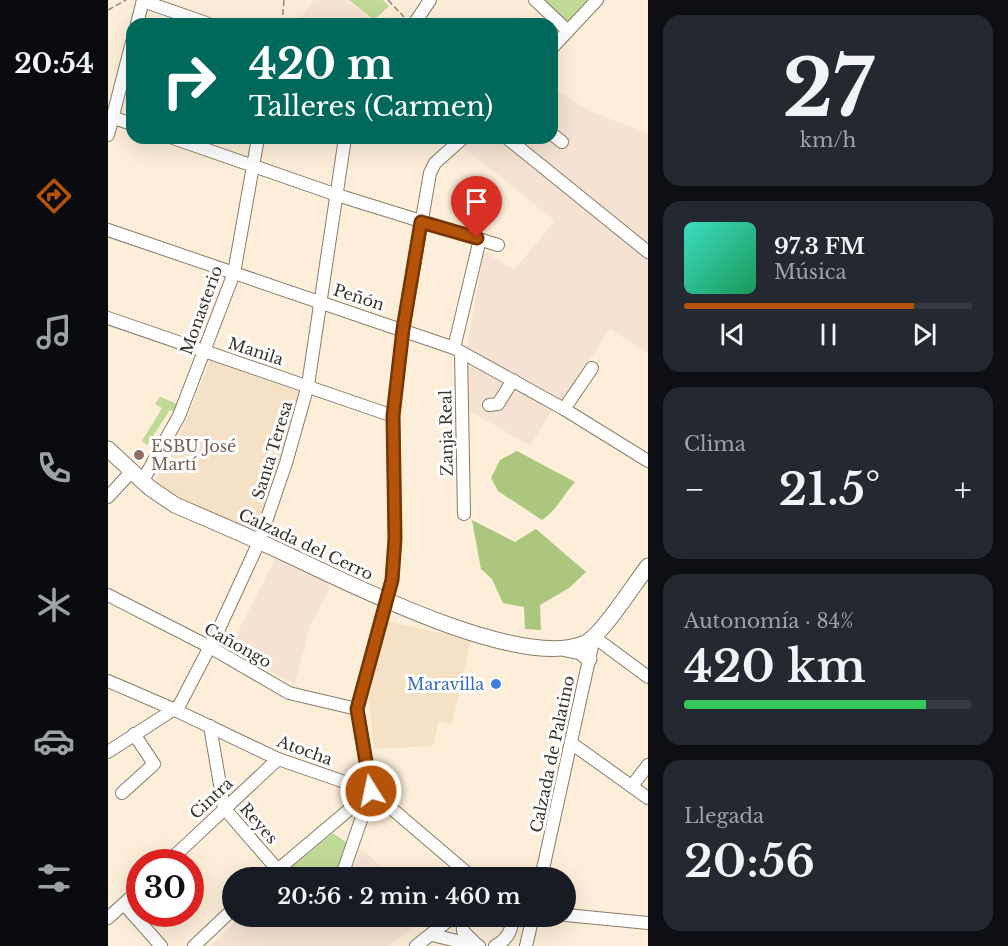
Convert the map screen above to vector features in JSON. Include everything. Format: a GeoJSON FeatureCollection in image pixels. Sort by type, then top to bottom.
{"type":"FeatureCollection","features":[{"type":"Feature","properties":{"kind":"main road","name":"Calzada del Cerro"},"geometry":{"type":"LineString","coordinates":[[108,448],[137,477],[175,505],[386,600],[453,627],[525,644],[560,648],[576,646],[594,637]]}},
{"type":"Feature","properties":{"kind":"main road"},"geometry":{"type":"LineString","coordinates":[[594,637],[648,566]]}},
{"type":"Feature","properties":{"kind":"main road"},"geometry":{"type":"LineString","coordinates":[[560,648],[578,651],[589,660]]}},
{"type":"Feature","properties":{"kind":"street"},"geometry":{"type":"LineString","coordinates":[[138,18],[143,0],[192,18]]}},
{"type":"Feature","properties":{"kind":"street"},"geometry":{"type":"LineString","coordinates":[[416,18],[430,0]]}},
{"type":"Feature","properties":{"kind":"street"},"geometry":{"type":"LineString","coordinates":[[535,0],[554,18]]}},
{"type":"Feature","properties":{"kind":"street"},"geometry":{"type":"LineString","coordinates":[[558,42],[597,0]]}},
{"type":"Feature","properties":{"kind":"street"},"geometry":{"type":"LineString","coordinates":[[558,22],[568,31]]}},
{"type":"Feature","properties":{"kind":"street"},"geometry":{"type":"LineString","coordinates":[[108,135],[110,117],[126,62]]}},
{"type":"Feature","properties":{"kind":"street"},"geometry":{"type":"LineString","coordinates":[[110,117],[126,122]]}},
{"type":"Feature","properties":{"kind":"street"},"geometry":{"type":"LineString","coordinates":[[191,144],[337,195],[498,245]]}},
{"type":"Feature","properties":{"kind":"street","name":"Monasterio"},"geometry":{"type":"LineString","coordinates":[[108,497],[137,477],[179,416],[234,273],[257,144]]}},
{"type":"Feature","properties":{"kind":"street","name":"Santa Teresa"},"geometry":{"type":"LineString","coordinates":[[108,752],[180,704],[210,647],[259,542],[286,464],[308,385],[344,144]]}},
{"type":"Feature","properties":{"kind":"street"},"geometry":{"type":"LineString","coordinates":[[345,867],[371,791],[357,709],[392,580],[395,539],[393,416],[403,329],[431,169],[457,144]]}},
{"type":"Feature","properties":{"kind":"street"},"geometry":{"type":"LineString","coordinates":[[514,144],[648,252]]}},
{"type":"Feature","properties":{"kind":"street","name":"Peñón"},"geometry":{"type":"LineString","coordinates":[[108,230],[403,329],[458,350],[564,409],[648,461]]}},
{"type":"Feature","properties":{"kind":"street","name":"Zanja Real"},"geometry":{"type":"LineString","coordinates":[[464,514],[458,350],[480,239]]}},
{"type":"Feature","properties":{"kind":"street","name":"Manila"},"geometry":{"type":"LineString","coordinates":[[108,318],[393,416]]}},
{"type":"Feature","properties":{"kind":"street"},"geometry":{"type":"LineString","coordinates":[[564,409],[592,368]]}},
{"type":"Feature","properties":{"kind":"street"},"geometry":{"type":"LineString","coordinates":[[489,405],[498,404],[513,380]]}},
{"type":"Feature","properties":{"kind":"street","name":"Cañongo"},"geometry":{"type":"LineString","coordinates":[[108,595],[210,647],[289,693],[357,709]]}},
{"type":"Feature","properties":{"kind":"street"},"geometry":{"type":"LineString","coordinates":[[594,637],[648,677]]}},
{"type":"Feature","properties":{"kind":"street","name":"Calzada de Palatino"},"geometry":{"type":"LineString","coordinates":[[544,867],[594,637]]}},
{"type":"Feature","properties":{"kind":"street","name":"Atocha"},"geometry":{"type":"LineString","coordinates":[[108,681],[173,708],[278,759],[371,791],[460,867]]}},
{"type":"Feature","properties":{"kind":"street","name":"Reyes"},"geometry":{"type":"LineString","coordinates":[[210,726],[224,808],[268,867]]}},
{"type":"Feature","properties":{"kind":"street"},"geometry":{"type":"LineString","coordinates":[[122,793],[154,764],[134,734]]}},
{"type":"Feature","properties":{"kind":"street"},"geometry":{"type":"LineString","coordinates":[[571,743],[648,798]]}},
{"type":"Feature","properties":{"kind":"street","name":"Cintra"},"geometry":{"type":"LineString","coordinates":[[181,849],[278,759]]}},
{"type":"Feature","properties":{"kind":"street"},"geometry":{"type":"LineString","coordinates":[[632,786],[648,765]]}},
{"type":"Feature","properties":{"kind":"street"},"geometry":{"type":"LineString","coordinates":[[280,867],[371,791]]}},
{"type":"Feature","properties":{"kind":"street"},"geometry":{"type":"LineString","coordinates":[[108,918],[124,904],[161,946]]}},
{"type":"Feature","properties":{"kind":"street"},"geometry":{"type":"LineString","coordinates":[[576,916],[648,923]]}},
{"type":"Feature","properties":{"kind":"street"},"geometry":{"type":"LineString","coordinates":[[194,946],[222,919]]}},
{"type":"Feature","properties":{"kind":"street"},"geometry":{"type":"LineString","coordinates":[[416,946],[441,927]]}},
{"type":"Feature","properties":{"kind":"street"},"geometry":{"type":"LineString","coordinates":[[463,927],[467,938],[479,946]]}},
{"type":"Feature","properties":{"kind":"street"},"geometry":{"type":"LineString","coordinates":[[495,946],[507,937],[511,927]]}},
{"type":"Feature","properties":{"kind":"street"},"geometry":{"type":"LineString","coordinates":[[526,946],[528,927]]}},
{"type":"Feature","properties":{"kind":"street"},"geometry":{"type":"LineString","coordinates":[[432,935],[479,946]]}},
{"type":"Feature","properties":{"kind":"path"},"geometry":{"type":"LineString","coordinates":[[108,10],[126,0]]}},
{"type":"Feature","properties":{"kind":"path"},"geometry":{"type":"LineString","coordinates":[[282,18],[284,0]]}},
{"type":"Feature","properties":{"kind":"path"},"geometry":{"type":"LineString","coordinates":[[388,0],[406,18]]}},
{"type":"Feature","properties":{"kind":"shaded area"},"geometry":{"type":"Polygon","coordinates":[[[314,0],[347,0],[369,18],[300,18],[314,0]]]}},
{"type":"Feature","properties":{"kind":"shaded area"},"geometry":{"type":"Polygon","coordinates":[[[558,92],[594,113],[648,133],[648,354],[610,329],[560,404],[467,348],[484,251],[514,270],[555,221],[462,146],[464,144],[558,144],[558,92]]]}},
{"type":"Feature","properties":{"kind":"shaded area"},"geometry":{"type":"Polygon","coordinates":[[[468,360],[552,410],[530,446],[465,408],[468,360]]]}},
{"type":"Feature","properties":{"kind":"shaded area"},"geometry":{"type":"Polygon","coordinates":[[[210,361],[303,393],[258,532],[188,504],[154,484],[181,433],[210,361]]]}},
{"type":"Feature","properties":{"kind":"shaded area"},"geometry":{"type":"Polygon","coordinates":[[[275,559],[331,585],[310,626],[295,684],[229,649],[275,559]]]}},
{"type":"Feature","properties":{"kind":"shaded area"},"geometry":{"type":"Polygon","coordinates":[[[386,621],[471,640],[452,724],[439,721],[433,746],[374,749],[369,699],[386,621]]]}},
{"type":"Feature","properties":{"kind":"shaded area"},"geometry":{"type":"Polygon","coordinates":[[[361,849],[382,867],[353,867],[361,849]]]}},
{"type":"Feature","properties":{"kind":"shaded area"},"geometry":{"type":"Polygon","coordinates":[[[230,927],[413,927],[389,946],[210,946],[230,927]]]}},
{"type":"Feature","properties":{"kind":"green space"},"geometry":{"type":"Polygon","coordinates":[[[349,0],[383,0],[389,6],[376,18],[372,18],[349,0]]]}},
{"type":"Feature","properties":{"kind":"green space"},"geometry":{"type":"Polygon","coordinates":[[[541,0],[593,0],[567,24],[541,0]]]}},
{"type":"Feature","properties":{"kind":"green space"},"geometry":{"type":"Polygon","coordinates":[[[160,397],[180,405],[177,414],[170,410],[147,445],[142,441],[162,408],[155,404],[160,397]]]}},
{"type":"Feature","properties":{"kind":"green space"},"geometry":{"type":"Polygon","coordinates":[[[517,451],[575,482],[542,520],[498,491],[491,478],[500,460],[517,451]]]}},
{"type":"Feature","properties":{"kind":"green space"},"geometry":{"type":"Polygon","coordinates":[[[472,520],[515,542],[536,529],[586,572],[569,588],[540,605],[541,630],[525,629],[524,607],[503,603],[492,579],[481,569],[472,520]]]}},
{"type":"Feature","properties":{"kind":"green space"},"geometry":{"type":"Polygon","coordinates":[[[333,833],[347,843],[338,867],[292,867],[333,833]]]}},
{"type":"Feature","properties":{"kind":"place","name":"ESBU José Martí"},"geometry":{"type":"Point","coordinates":[139,455]}},
{"type":"Feature","properties":{"kind":"place","name":"Maravilla"},"geometry":{"type":"Point","coordinates":[496,684]}},
{"type":"Feature","properties":{"kind":"route"},"geometry":{"type":"LineString","coordinates":[[371,791],[357,709],[392,580],[395,539],[393,416],[403,329],[421,222],[477,238]]}}]}
